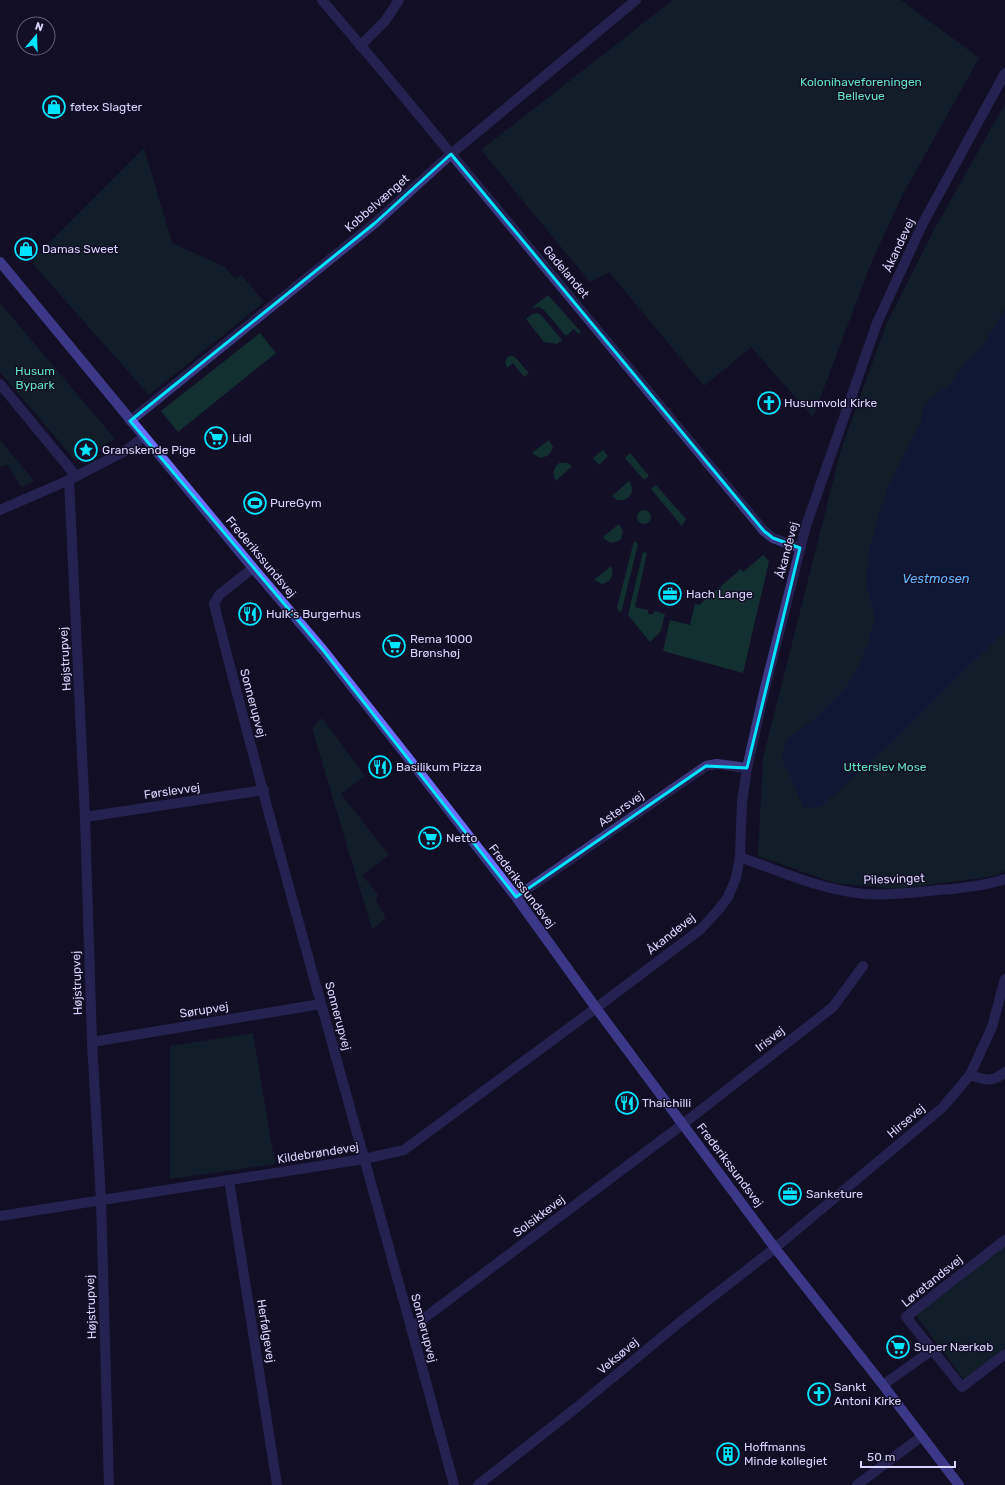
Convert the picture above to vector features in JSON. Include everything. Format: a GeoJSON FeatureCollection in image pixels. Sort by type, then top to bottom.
{"type":"FeatureCollection","features":[{"type":"Feature","properties":{"kind":"main road","name":"Frederikssundsvej"},"geometry":{"type":"LineString","coordinates":[[0,262],[130,421],[328,656],[409,759],[516,897],[596,1008],[775,1248],[883,1385],[959,1485]]}},
{"type":"Feature","properties":{"kind":"street","name":"Gadelandet"},"geometry":{"type":"LineString","coordinates":[[322,0],[764,531],[773,538],[800,548]]}},
{"type":"Feature","properties":{"kind":"street"},"geometry":{"type":"LineString","coordinates":[[360,46],[385,21],[398,0]]}},
{"type":"Feature","properties":{"kind":"street","name":"Kobbelvænget"},"geometry":{"type":"LineString","coordinates":[[130,421],[375,223],[451,154],[636,0]]}},
{"type":"Feature","properties":{"kind":"street","name":"Åkandevej"},"geometry":{"type":"LineString","coordinates":[[596,1008],[701,929],[719,910],[728,897],[736,878],[740,857],[742,802],[747,768],[800,548],[877,323],[923,223],[1005,73]]}},
{"type":"Feature","properties":{"kind":"street"},"geometry":{"type":"LineString","coordinates":[[0,384],[72,478]]}},
{"type":"Feature","properties":{"kind":"street"},"geometry":{"type":"LineString","coordinates":[[0,510],[72,478],[125,451],[144,437]]}},
{"type":"Feature","properties":{"kind":"street","name":"Højstrupvej"},"geometry":{"type":"LineString","coordinates":[[72,478],[92,1042],[101,1200],[110,1485]]}},
{"type":"Feature","properties":{"kind":"street","name":"Sonnerupvej"},"geometry":{"type":"LineString","coordinates":[[253,568],[218,595],[214,604],[237,695],[321,1004],[454,1485]]}},
{"type":"Feature","properties":{"kind":"street","name":"Astersvej"},"geometry":{"type":"LineString","coordinates":[[516,897],[706,766],[718,764],[747,768]]}},
{"type":"Feature","properties":{"kind":"street","name":"Førslevvej"},"geometry":{"type":"LineString","coordinates":[[85,817],[264,790]]}},
{"type":"Feature","properties":{"kind":"street","name":"Pilesvinget"},"geometry":{"type":"LineString","coordinates":[[740,857],[802,880],[836,890],[867,894],[891,894],[958,888],[1005,878]]}},
{"type":"Feature","properties":{"kind":"street","name":"Irisvej"},"geometry":{"type":"LineString","coordinates":[[683,1124],[833,1007],[863,966]]}},
{"type":"Feature","properties":{"kind":"street","name":"Hirsevej"},"geometry":{"type":"LineString","coordinates":[[775,1248],[942,1108],[970,1075],[992,1027],[1005,979]]}},
{"type":"Feature","properties":{"kind":"street","name":"Sørupvej"},"geometry":{"type":"LineString","coordinates":[[92,1042],[321,1004]]}},
{"type":"Feature","properties":{"kind":"street","name":"Kildebrøndevej"},"geometry":{"type":"LineString","coordinates":[[0,1216],[364,1159],[404,1150],[596,1008]]}},
{"type":"Feature","properties":{"kind":"street"},"geometry":{"type":"LineString","coordinates":[[970,1075],[986,1080],[999,1077],[1005,1072]]}},
{"type":"Feature","properties":{"kind":"street","name":"Solsikkevej"},"geometry":{"type":"LineString","coordinates":[[411,1328],[683,1124]]}},
{"type":"Feature","properties":{"kind":"street","name":"Herfølgevej"},"geometry":{"type":"LineString","coordinates":[[230,1180],[276,1485]]}},
{"type":"Feature","properties":{"kind":"street","name":"Løvetandsvej"},"geometry":{"type":"LineString","coordinates":[[1005,1240],[906,1317],[962,1387],[1005,1354]]}},
{"type":"Feature","properties":{"kind":"street","name":"Veksøvej"},"geometry":{"type":"LineString","coordinates":[[478,1485],[576,1408],[680,1322],[775,1248]]}},
{"type":"Feature","properties":{"kind":"street"},"geometry":{"type":"LineString","coordinates":[[883,1385],[932,1350]]}},
{"type":"Feature","properties":{"kind":"street"},"geometry":{"type":"LineString","coordinates":[[857,1485],[922,1436]]}},
{"type":"Feature","properties":{"kind":"highlighted area"},"geometry":{"type":"Polygon","coordinates":[[[451,154],[764,531],[773,538],[800,548],[747,768],[706,766],[516,897],[323,650],[130,421],[375,223],[451,154]]]}},
{"type":"Feature","properties":{"kind":"green space","name":"Kolonihaveforeningen Bellevue"},"geometry":{"type":"Polygon","coordinates":[[[673,0],[901,0],[979,58],[903,194],[871,263],[813,417],[751,347],[704,386],[609,272],[590,282],[481,150],[673,0]]]}},
{"type":"Feature","properties":{"kind":"green space","name":"Utterslev Mose"},"geometry":{"type":"Polygon","coordinates":[[[1005,104],[1005,871],[995,876],[897,889],[835,883],[758,856],[763,758],[841,450],[886,325],[935,228],[1005,104]]]}},
{"type":"Feature","properties":{"kind":"green space"},"geometry":{"type":"Polygon","coordinates":[[[144,148],[172,243],[225,267],[235,279],[241,275],[264,302],[149,395],[33,264],[34,258],[144,148]]]}},
{"type":"Feature","properties":{"kind":"green space"},"geometry":{"type":"Polygon","coordinates":[[[548,295],[581,332],[578,334],[574,329],[566,336],[544,310],[536,307],[529,310],[548,295]]]}},
{"type":"Feature","properties":{"kind":"green space","name":"Husum Bypark"},"geometry":{"type":"Polygon","coordinates":[[[0,303],[115,439],[75,460],[0,372],[0,303]]]}},
{"type":"Feature","properties":{"kind":"green space"},"geometry":{"type":"Polygon","coordinates":[[[537,313],[541,315],[562,340],[557,344],[544,342],[526,319],[532,314],[537,313]]]}},
{"type":"Feature","properties":{"kind":"green space"},"geometry":{"type":"Polygon","coordinates":[[[260,333],[276,353],[178,432],[161,411],[260,333]]]}},
{"type":"Feature","properties":{"kind":"green space"},"geometry":{"type":"Polygon","coordinates":[[[507,357],[515,357],[529,373],[524,377],[513,363],[507,368],[505,362],[507,357]]]}},
{"type":"Feature","properties":{"kind":"green space"},"geometry":{"type":"Polygon","coordinates":[[[0,440],[34,481],[21,487],[8,465],[0,467],[0,440]]]}},
{"type":"Feature","properties":{"kind":"green space"},"geometry":{"type":"Polygon","coordinates":[[[549,440],[553,447],[548,455],[540,458],[532,453],[549,440]]]}},
{"type":"Feature","properties":{"kind":"green space"},"geometry":{"type":"Polygon","coordinates":[[[603,450],[608,456],[599,465],[593,458],[603,450]]]}},
{"type":"Feature","properties":{"kind":"green space"},"geometry":{"type":"Polygon","coordinates":[[[630,453],[649,476],[644,480],[625,458],[630,453]]]}},
{"type":"Feature","properties":{"kind":"green space"},"geometry":{"type":"Polygon","coordinates":[[[559,463],[567,463],[572,466],[556,481],[554,472],[555,467],[559,463]]]}},
{"type":"Feature","properties":{"kind":"green space"},"geometry":{"type":"Polygon","coordinates":[[[629,481],[632,487],[632,492],[627,498],[624,500],[617,500],[612,496],[629,481]]]}},
{"type":"Feature","properties":{"kind":"green space"},"geometry":{"type":"Polygon","coordinates":[[[656,485],[686,519],[682,526],[651,489],[656,485]]]}},
{"type":"Feature","properties":{"kind":"green space"},"geometry":{"type":"Polygon","coordinates":[[[641,510],[647,510],[651,514],[651,520],[647,524],[641,524],[637,520],[637,514],[641,510]]]}},
{"type":"Feature","properties":{"kind":"green space"},"geometry":{"type":"Polygon","coordinates":[[[619,524],[623,531],[621,539],[616,542],[612,542],[603,537],[619,524]]]}},
{"type":"Feature","properties":{"kind":"green space"},"geometry":{"type":"Polygon","coordinates":[[[634,541],[638,544],[621,613],[617,608],[634,541]]]}},
{"type":"Feature","properties":{"kind":"green space"},"geometry":{"type":"Polygon","coordinates":[[[643,552],[647,553],[635,607],[648,610],[649,614],[653,614],[655,611],[665,614],[661,631],[650,642],[628,615],[643,552]]]}},
{"type":"Feature","properties":{"kind":"green space"},"geometry":{"type":"Polygon","coordinates":[[[763,555],[769,561],[743,673],[663,651],[670,620],[690,625],[695,604],[699,605],[741,569],[743,572],[763,555]]]}},
{"type":"Feature","properties":{"kind":"green space"},"geometry":{"type":"Polygon","coordinates":[[[611,566],[613,572],[608,582],[602,584],[594,580],[611,566]]]}},
{"type":"Feature","properties":{"kind":"green space"},"geometry":{"type":"Polygon","coordinates":[[[322,718],[365,776],[341,794],[389,855],[362,875],[378,895],[376,901],[386,918],[372,929],[312,728],[322,718]]]}},
{"type":"Feature","properties":{"kind":"green space"},"geometry":{"type":"Polygon","coordinates":[[[253,1033],[275,1164],[170,1179],[170,1046],[253,1033]]]}},
{"type":"Feature","properties":{"kind":"green space"},"geometry":{"type":"Polygon","coordinates":[[[1004,1246],[1005,1347],[965,1381],[915,1314],[1004,1246]]]}},
{"type":"Feature","properties":{"kind":"water","name":"Vestmosen"},"geometry":{"type":"Polygon","coordinates":[[[1005,309],[1005,631],[897,738],[820,807],[804,808],[782,759],[786,740],[812,721],[847,686],[859,665],[869,640],[875,617],[866,584],[869,552],[888,487],[921,422],[922,412],[930,398],[951,384],[965,363],[983,346],[1005,309]]]}},
{"type":"Feature","properties":{"kind":"place","name":"føtex Slagter"},"geometry":{"type":"Point","coordinates":[54,107]}},
{"type":"Feature","properties":{"kind":"place","name":"Damas Sweet"},"geometry":{"type":"Point","coordinates":[26,249]}},
{"type":"Feature","properties":{"kind":"place","name":"Husumvold Kirke"},"geometry":{"type":"Point","coordinates":[769,403]}},
{"type":"Feature","properties":{"kind":"place","name":"Lidl"},"geometry":{"type":"Point","coordinates":[216,438]}},
{"type":"Feature","properties":{"kind":"place","name":"Granskende Pige"},"geometry":{"type":"Point","coordinates":[86,450]}},
{"type":"Feature","properties":{"kind":"place","name":"PureGym"},"geometry":{"type":"Point","coordinates":[255,503]}},
{"type":"Feature","properties":{"kind":"place","name":"Hach Lange"},"geometry":{"type":"Point","coordinates":[670,594]}},
{"type":"Feature","properties":{"kind":"place","name":"Hulk’s Burgerhus"},"geometry":{"type":"Point","coordinates":[250,614]}},
{"type":"Feature","properties":{"kind":"place","name":"Rema 1000 Brønshøj"},"geometry":{"type":"Point","coordinates":[394,646]}},
{"type":"Feature","properties":{"kind":"place","name":"Basilikum Pizza"},"geometry":{"type":"Point","coordinates":[380,767]}},
{"type":"Feature","properties":{"kind":"place","name":"Netto"},"geometry":{"type":"Point","coordinates":[430,838]}},
{"type":"Feature","properties":{"kind":"place","name":"Thaichilli"},"geometry":{"type":"Point","coordinates":[627,1103]}},
{"type":"Feature","properties":{"kind":"place","name":"Sanketure"},"geometry":{"type":"Point","coordinates":[790,1194]}},
{"type":"Feature","properties":{"kind":"place","name":"Super Nærkøb"},"geometry":{"type":"Point","coordinates":[898,1347]}},
{"type":"Feature","properties":{"kind":"place","name":"Sankt Antoni Kirke"},"geometry":{"type":"Point","coordinates":[819,1394]}},
{"type":"Feature","properties":{"kind":"place","name":"Hoffmanns Minde kollegiet"},"geometry":{"type":"Point","coordinates":[728,1454]}}]}
